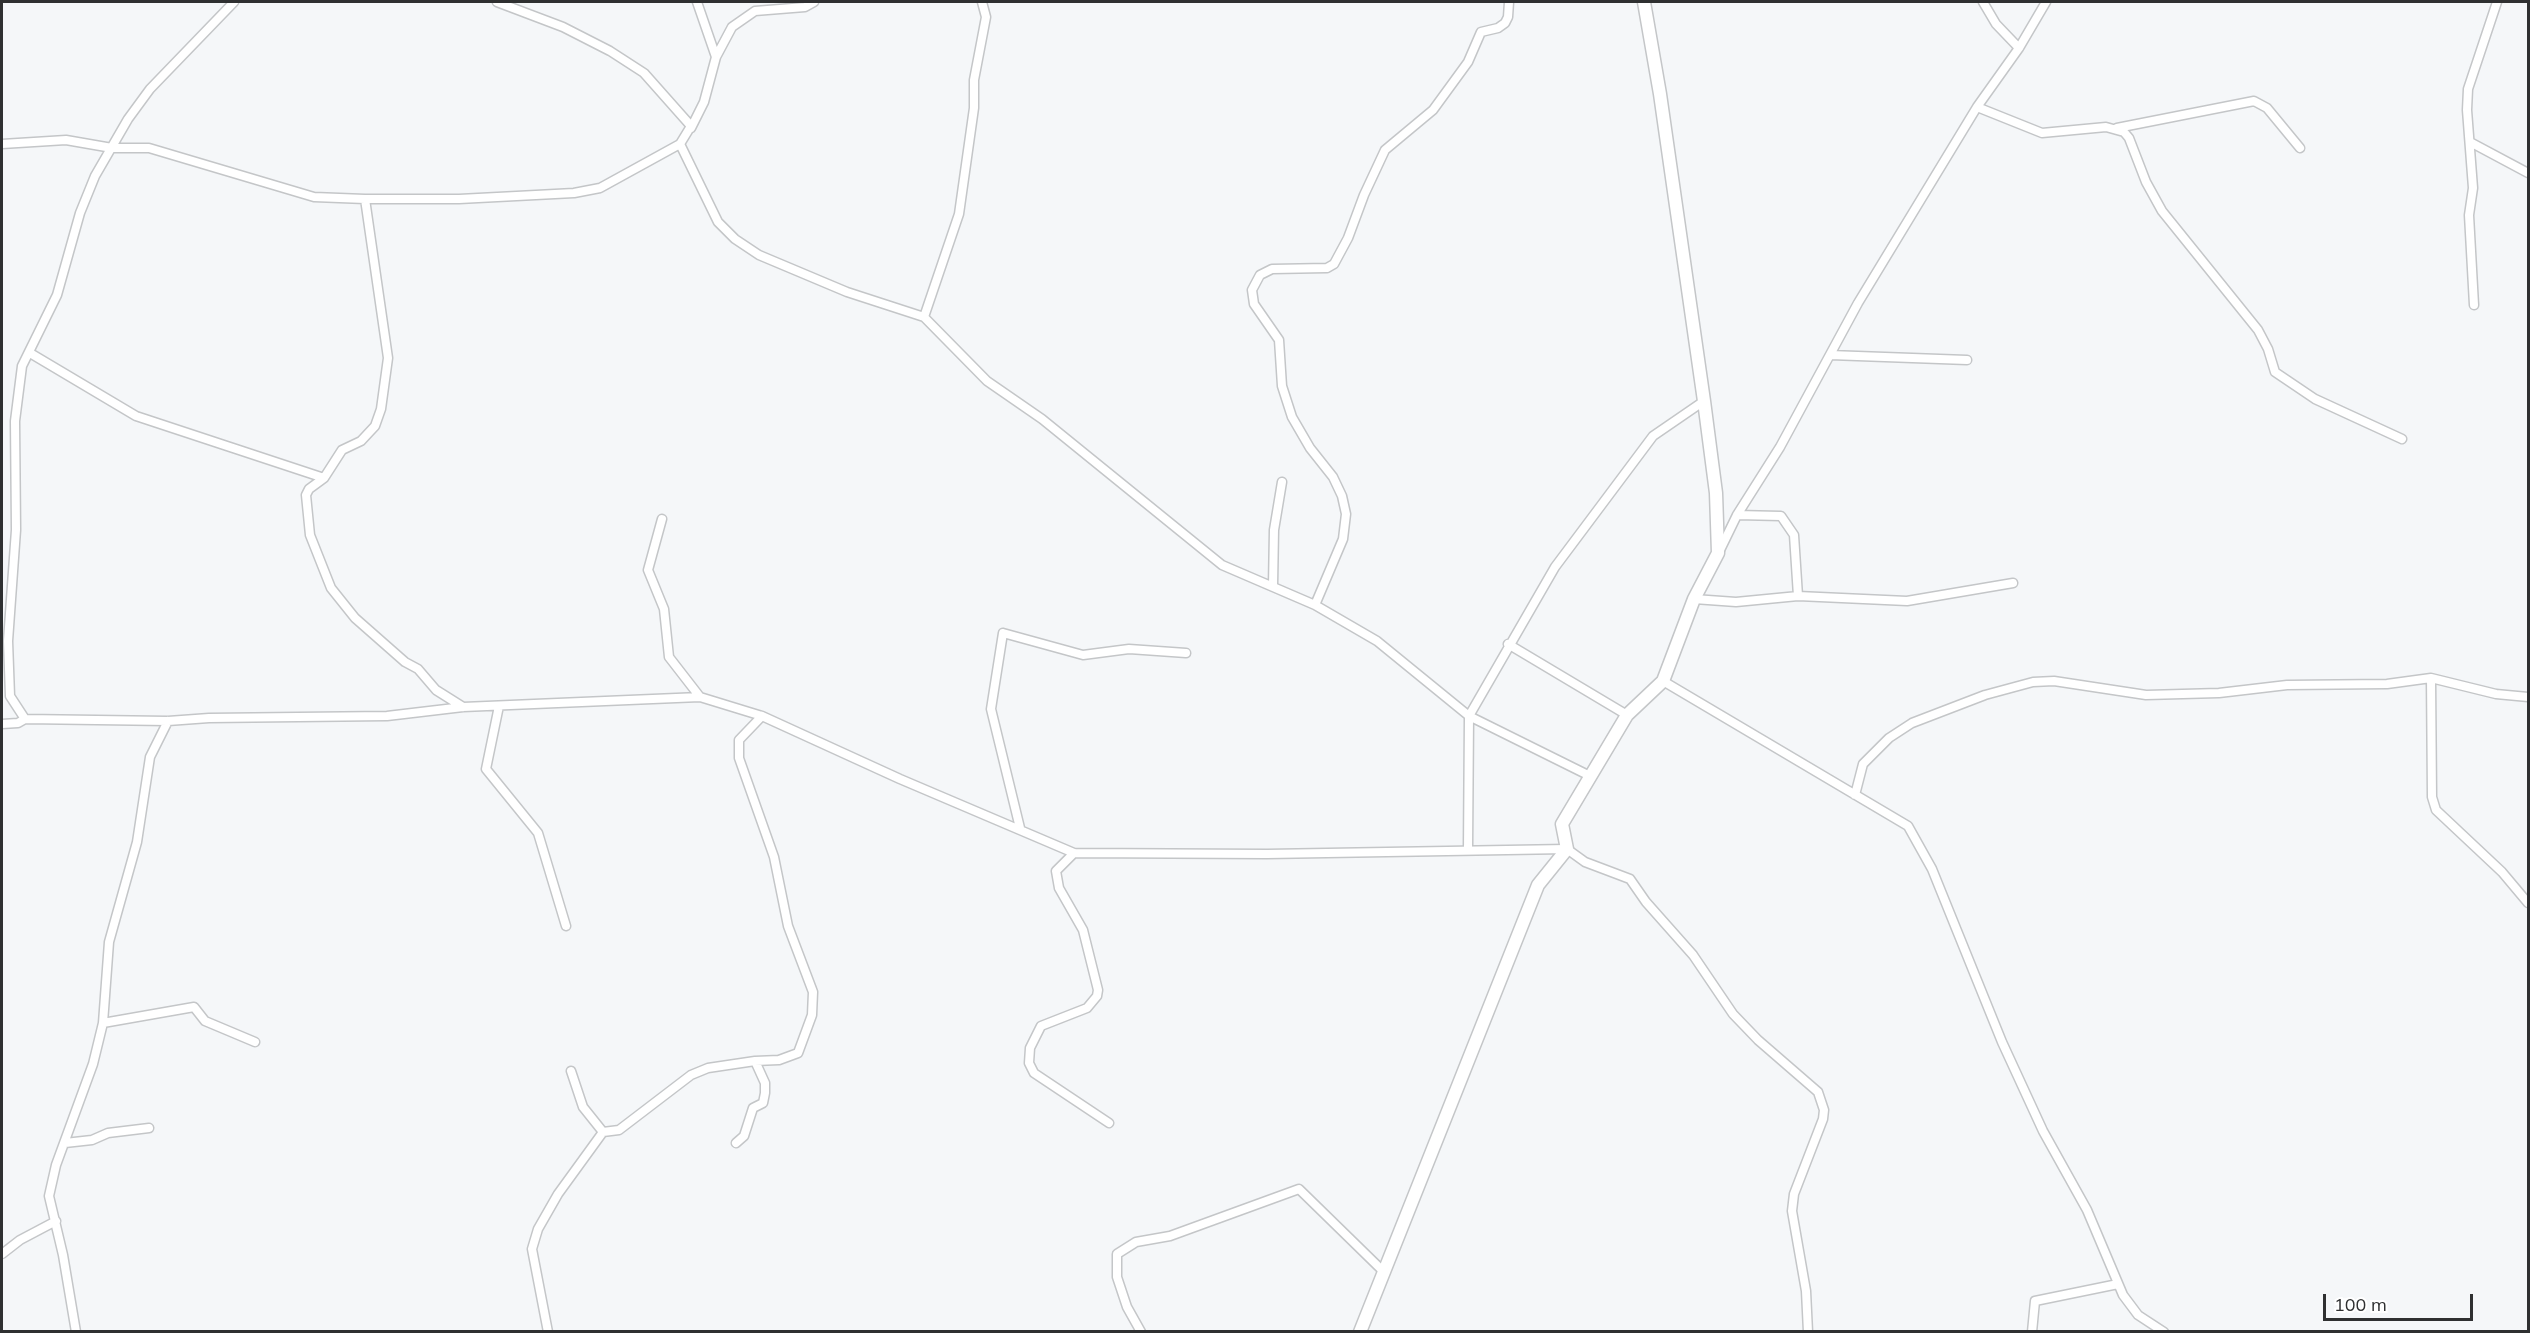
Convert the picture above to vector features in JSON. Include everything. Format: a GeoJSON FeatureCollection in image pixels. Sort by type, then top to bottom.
{"type":"FeatureCollection","features":[{"type":"Feature","properties":{"kind":"main road"},"geometry":{"type":"LineString","coordinates":[[1360,1332],[1538,885],[1567,849],[1563,824],[1627,715],[1663,681],[1694,599],[1718,553],[1716,493],[1704,401],[1660,94],[1644,2]]}},
{"type":"Feature","properties":{"kind":"street"},"geometry":{"type":"LineString","coordinates":[[25,719],[10,696],[8,641],[16,530],[16,403],[22,366],[57,295],[80,213],[95,176],[128,119],[150,89],[234,2]]}},
{"type":"Feature","properties":{"kind":"street"},"geometry":{"type":"LineString","coordinates":[[497,2],[563,27],[610,51],[644,73],[692,129],[704,102],[716,57],[732,27],[755,11],[805,7],[814,2]]}},
{"type":"Feature","properties":{"kind":"street"},"geometry":{"type":"LineString","coordinates":[[697,2],[716,57]]}},
{"type":"Feature","properties":{"kind":"street"},"geometry":{"type":"LineString","coordinates":[[924,317],[959,214],[974,108],[974,80],[986,17],[982,2]]}},
{"type":"Feature","properties":{"kind":"street"},"geometry":{"type":"LineString","coordinates":[[1315,605],[1343,539],[1346,514],[1342,496],[1333,477],[1310,448],[1292,417],[1282,386],[1279,340],[1254,304],[1252,290],[1260,275],[1272,269],[1326,268],[1334,264],[1348,238],[1360,204],[1385,150],[1399,136],[1419,124],[1440,102],[1468,62],[1481,32],[1498,28],[1505,23],[1508,17],[1509,2]]}},
{"type":"Feature","properties":{"kind":"street"},"geometry":{"type":"LineString","coordinates":[[1983,2],[1996,24],[2019,48]]}},
{"type":"Feature","properties":{"kind":"street"},"geometry":{"type":"LineString","coordinates":[[1718,553],[1737,515],[1780,447],[1858,303],[1977,107],[2019,48],[2046,2]]}},
{"type":"Feature","properties":{"kind":"street"},"geometry":{"type":"LineString","coordinates":[[2474,305],[2470,259],[2469,215],[2473,188],[2467,110],[2468,89],[2497,2]]}},
{"type":"Feature","properties":{"kind":"street"},"geometry":{"type":"LineString","coordinates":[[1977,107],[2042,133],[2116,128],[2254,101],[2267,108],[2300,148]]}},
{"type":"Feature","properties":{"kind":"street"},"geometry":{"type":"LineString","coordinates":[[2,144],[66,140],[112,147],[149,148],[314,197],[459,198],[574,193],[600,188],[680,144],[691,126]]}},
{"type":"Feature","properties":{"kind":"street"},"geometry":{"type":"LineString","coordinates":[[2116,128],[2129,138],[2145,182],[2162,211],[2258,330],[2268,349],[2275,372],[2292,386],[2324,404],[2402,440]]}},
{"type":"Feature","properties":{"kind":"street"},"geometry":{"type":"LineString","coordinates":[[2470,142],[2529,173]]}},
{"type":"Feature","properties":{"kind":"street"},"geometry":{"type":"LineString","coordinates":[[680,144],[718,222],[735,239],[759,255],[848,292],[924,317],[987,381],[1042,419],[1222,565],[1315,605],[1377,641],[1469,716],[1590,776]]}},
{"type":"Feature","properties":{"kind":"street"},"geometry":{"type":"LineString","coordinates":[[365,199],[388,358],[381,409],[375,426],[361,441],[342,450],[324,478],[309,489],[305,502],[313,545],[331,588],[362,624],[405,662],[418,669],[436,690],[463,707]]}},
{"type":"Feature","properties":{"kind":"street"},"geometry":{"type":"LineString","coordinates":[[30,353],[136,416],[324,478]]}},
{"type":"Feature","properties":{"kind":"street"},"geometry":{"type":"LineString","coordinates":[[1830,355],[1967,360]]}},
{"type":"Feature","properties":{"kind":"street"},"geometry":{"type":"LineString","coordinates":[[1468,849],[1469,716],[1508,644],[1555,567],[1653,436],[1704,401]]}},
{"type":"Feature","properties":{"kind":"street"},"geometry":{"type":"LineString","coordinates":[[1273,586],[1274,530],[1282,482]]}},
{"type":"Feature","properties":{"kind":"street"},"geometry":{"type":"LineString","coordinates":[[1737,515],[1781,516],[1794,535],[1798,596]]}},
{"type":"Feature","properties":{"kind":"street"},"geometry":{"type":"LineString","coordinates":[[662,519],[648,570],[664,609],[669,657],[700,697]]}},
{"type":"Feature","properties":{"kind":"street"},"geometry":{"type":"LineString","coordinates":[[1694,599],[1736,602],[1798,596],[1907,601],[2013,583]]}},
{"type":"Feature","properties":{"kind":"street"},"geometry":{"type":"LineString","coordinates":[[1020,828],[991,709],[1003,633],[1083,655],[1129,650],[1186,653]]}},
{"type":"Feature","properties":{"kind":"street"},"geometry":{"type":"LineString","coordinates":[[1508,644],[1627,715]]}},
{"type":"Feature","properties":{"kind":"street"},"geometry":{"type":"LineString","coordinates":[[1855,795],[1863,764],[1889,738],[1912,723],[1985,695],[2025,684],[2054,681],[2145,695],[2219,693],[2287,685],[2387,684],[2431,678],[2496,694],[2529,697]]}},
{"type":"Feature","properties":{"kind":"street"},"geometry":{"type":"LineString","coordinates":[[2431,678],[2432,797],[2436,810],[2502,872],[2529,903]]}},
{"type":"Feature","properties":{"kind":"street"},"geometry":{"type":"LineString","coordinates":[[1663,681],[1908,826],[1932,869],[2002,1042],[2043,1131],[2087,1210],[2118,1284],[2138,1315],[2164,1332]]}},
{"type":"Feature","properties":{"kind":"street"},"geometry":{"type":"LineString","coordinates":[[2,724],[18,723],[25,719],[168,721],[209,718],[387,716],[463,707],[700,697],[762,716],[900,779],[1020,828],[1074,853],[1267,854],[1567,849],[1585,862],[1619,872],[1630,879],[1646,902],[1693,955],[1733,1014],[1818,1092],[1824,1110],[1823,1119],[1794,1194],[1792,1211],[1806,1291],[1808,1332]]}},
{"type":"Feature","properties":{"kind":"street"},"geometry":{"type":"LineString","coordinates":[[499,706],[486,769],[538,833],[566,926]]}},
{"type":"Feature","properties":{"kind":"street"},"geometry":{"type":"LineString","coordinates":[[548,1332],[532,1249],[538,1229],[558,1194],[603,1132],[619,1130],[691,1075],[708,1068],[779,1060],[798,1053],[812,1014],[813,992],[788,926],[774,857],[739,758],[739,740],[762,716]]}},
{"type":"Feature","properties":{"kind":"street"},"geometry":{"type":"LineString","coordinates":[[76,1332],[56,1221],[48,1196],[93,1064],[103,1023],[109,942],[137,842],[150,757],[168,721]]}},
{"type":"Feature","properties":{"kind":"street"},"geometry":{"type":"LineString","coordinates":[[1074,853],[1056,871],[1059,888],[1083,930],[1098,990],[1087,1008],[1041,1026],[1030,1048],[1029,1063],[1034,1073],[1109,1123]]}},
{"type":"Feature","properties":{"kind":"street"},"geometry":{"type":"LineString","coordinates":[[103,1023],[194,1007],[206,1021],[255,1042]]}},
{"type":"Feature","properties":{"kind":"street"},"geometry":{"type":"LineString","coordinates":[[736,1143],[744,1136],[753,1108],[763,1103],[765,1083],[755,1061]]}},
{"type":"Feature","properties":{"kind":"street"},"geometry":{"type":"LineString","coordinates":[[571,1071],[583,1107],[603,1132]]}},
{"type":"Feature","properties":{"kind":"street"},"geometry":{"type":"LineString","coordinates":[[65,1143],[92,1140],[108,1133],[149,1128]]}},
{"type":"Feature","properties":{"kind":"street"},"geometry":{"type":"LineString","coordinates":[[1141,1332],[1127,1307],[1117,1277],[1117,1254],[1136,1242],[1170,1236],[1299,1190],[1385,1273]]}},
{"type":"Feature","properties":{"kind":"street"},"geometry":{"type":"LineString","coordinates":[[2,1254],[20,1240],[56,1221]]}},
{"type":"Feature","properties":{"kind":"street"},"geometry":{"type":"LineString","coordinates":[[2032,1332],[2035,1301],[2118,1284]]}}]}
